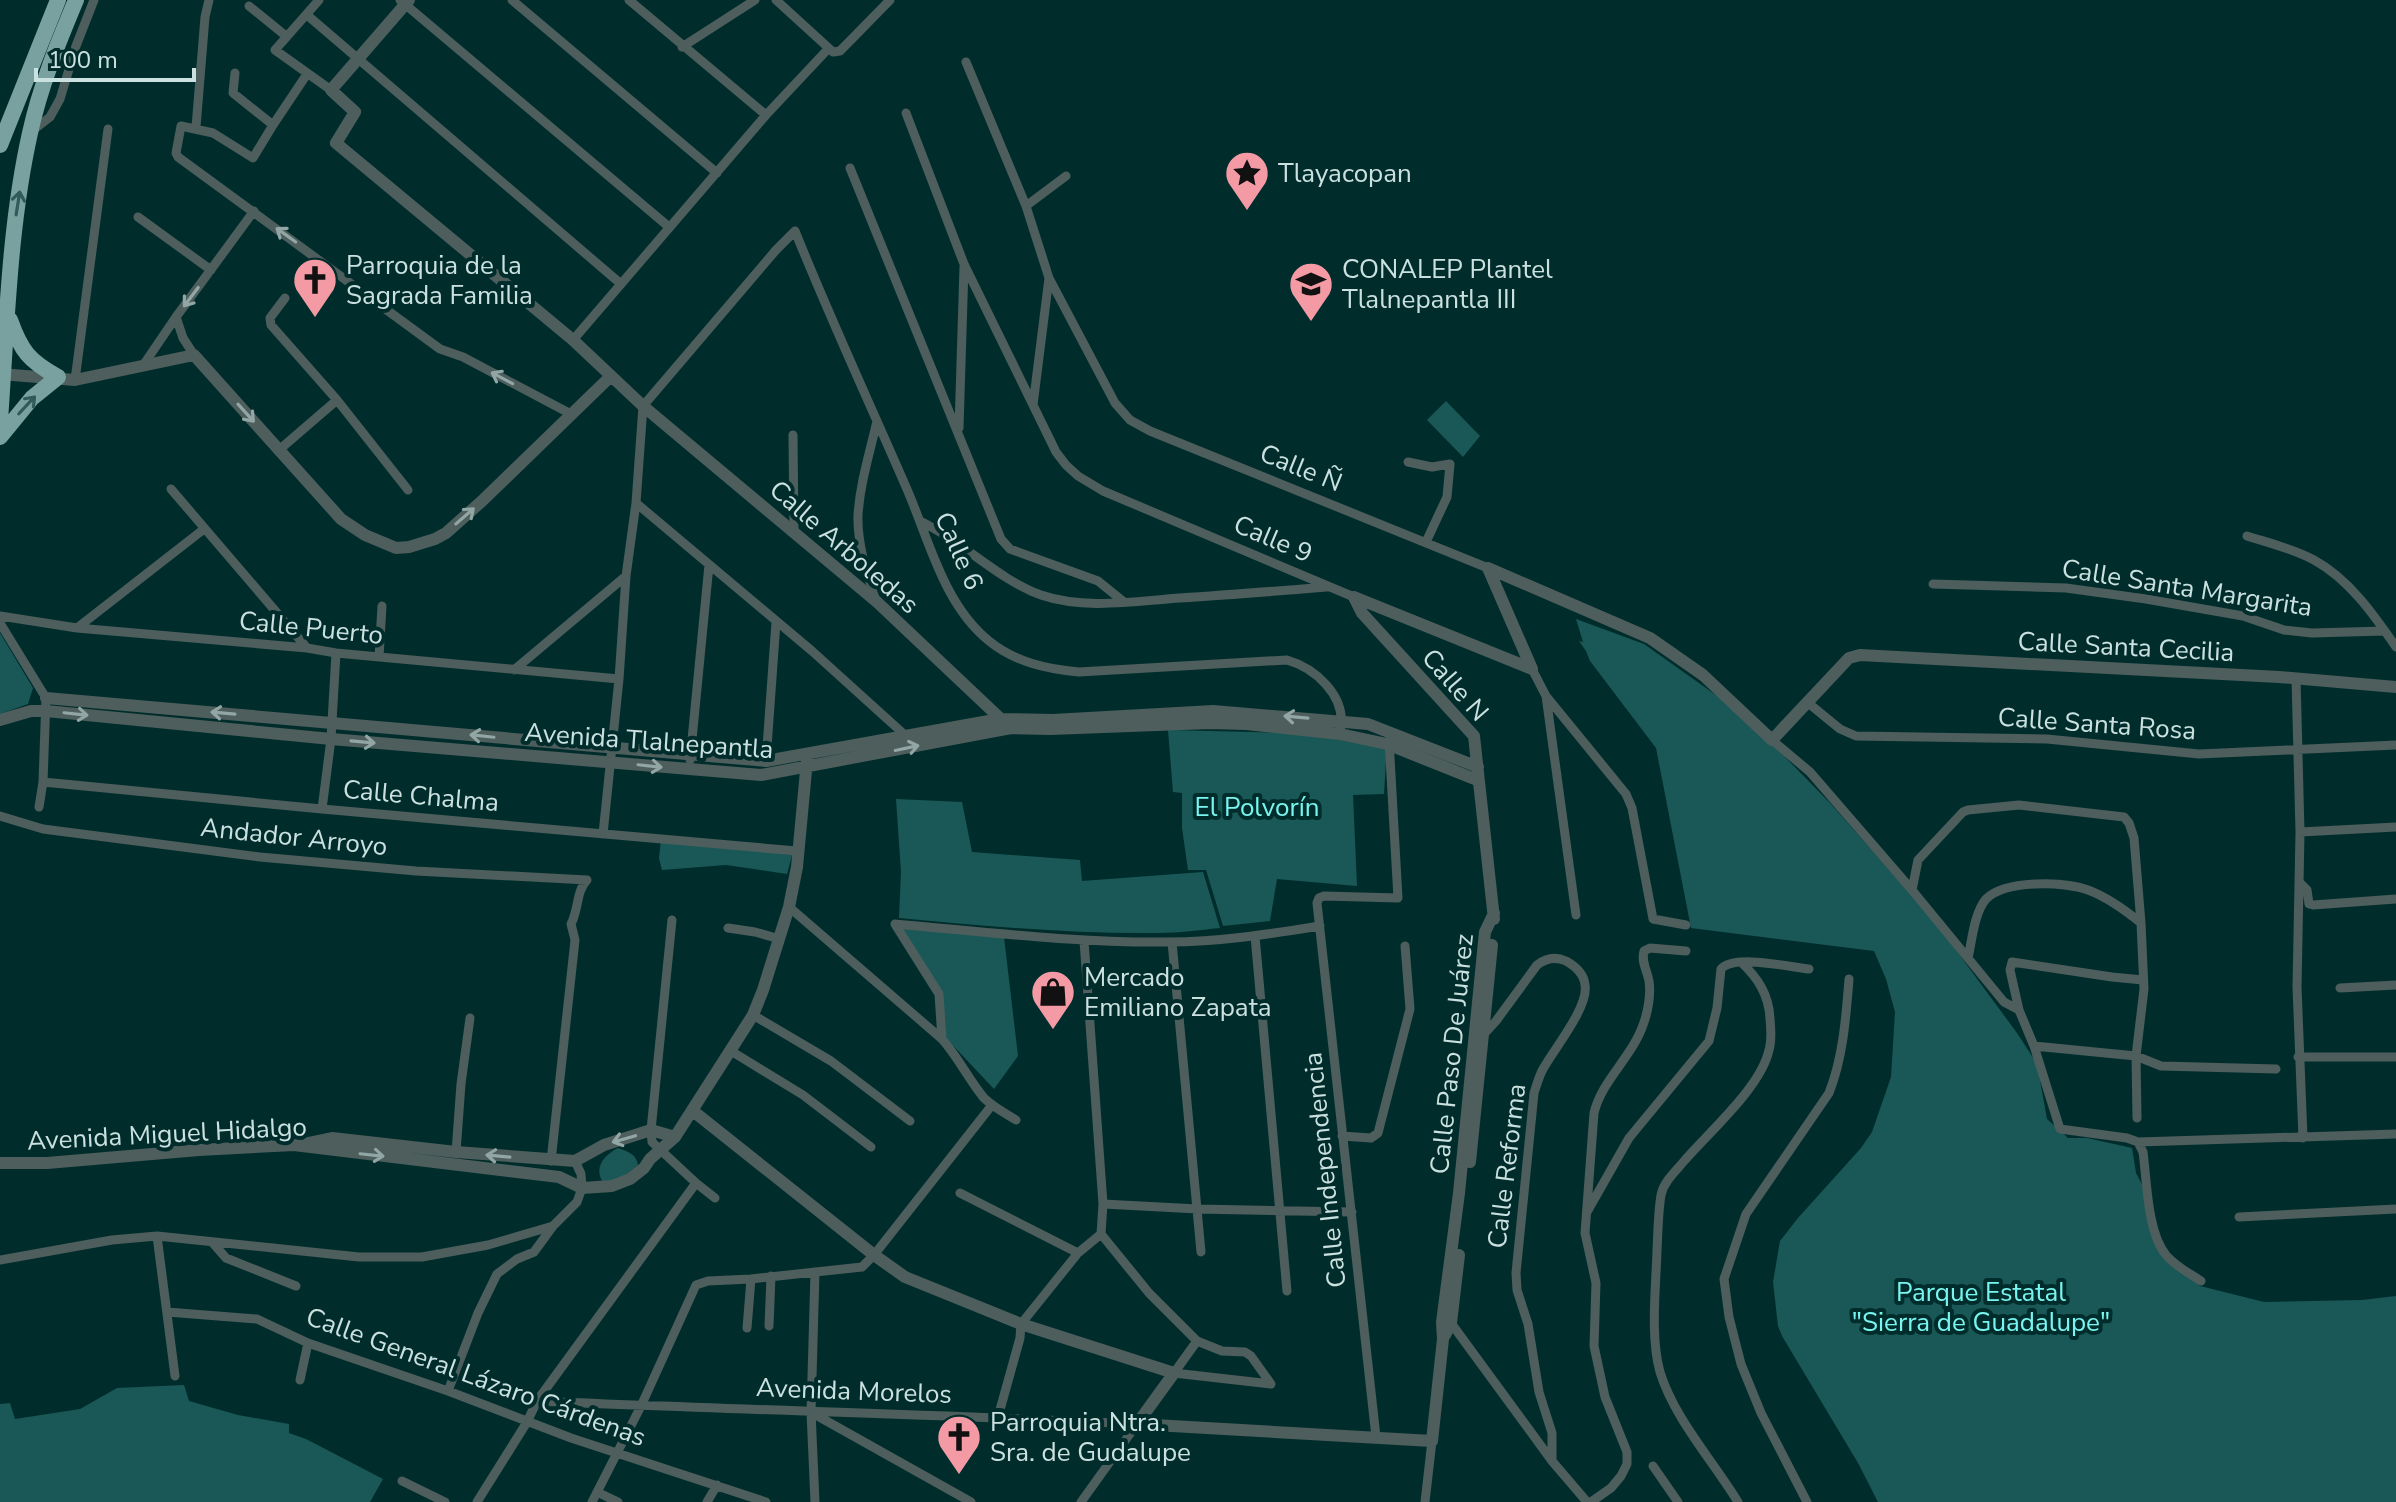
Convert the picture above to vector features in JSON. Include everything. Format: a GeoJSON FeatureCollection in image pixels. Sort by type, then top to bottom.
{"type":"FeatureCollection","features":[{"type":"Feature","properties":{"kind":"highway"},"geometry":{"type":"LineString","coordinates":[[0,145],[58,0]]}},
{"type":"Feature","properties":{"kind":"highway"},"geometry":{"type":"LineString","coordinates":[[0,420],[15,223],[30,134],[41,90],[76,0]]}},
{"type":"Feature","properties":{"kind":"highway"},"geometry":{"type":"LineString","coordinates":[[8,314],[19,345],[28,358],[66,378]]}},
{"type":"Feature","properties":{"kind":"highway"},"geometry":{"type":"LineString","coordinates":[[0,437],[32,398],[66,378]]}},
{"type":"Feature","properties":{"kind":"street"},"geometry":{"type":"LineString","coordinates":[[30,134],[50,117],[60,99],[94,0]]}},
{"type":"Feature","properties":{"kind":"street"},"geometry":{"type":"LineString","coordinates":[[196,127],[209,0]]}},
{"type":"Feature","properties":{"kind":"street"},"geometry":{"type":"LineString","coordinates":[[319,0],[275,50],[331,90],[405,2],[669,227]]}},
{"type":"Feature","properties":{"kind":"street"},"geometry":{"type":"LineString","coordinates":[[512,0],[717,173]]}},
{"type":"Feature","properties":{"kind":"street"},"geometry":{"type":"LineString","coordinates":[[629,0],[766,115]]}},
{"type":"Feature","properties":{"kind":"street"},"geometry":{"type":"LineString","coordinates":[[682,47],[755,0]]}},
{"type":"Feature","properties":{"kind":"street"},"geometry":{"type":"LineString","coordinates":[[776,0],[831,51],[840,51],[890,0]]}},
{"type":"Feature","properties":{"kind":"street"},"geometry":{"type":"LineString","coordinates":[[249,6],[286,36]]}},
{"type":"Feature","properties":{"kind":"street"},"geometry":{"type":"LineString","coordinates":[[307,15],[621,284]]}},
{"type":"Feature","properties":{"kind":"street"},"geometry":{"type":"LineString","coordinates":[[573,340],[766,115],[831,51]]}},
{"type":"Feature","properties":{"kind":"street","name":"Calle Ñ"},"geometry":{"type":"LineString","coordinates":[[966,62],[1026,206],[1049,278],[1115,403],[1130,420],[1150,431],[1488,568]]}},
{"type":"Feature","properties":{"kind":"street"},"geometry":{"type":"LineString","coordinates":[[235,73],[233,93],[273,125]]}},
{"type":"Feature","properties":{"kind":"street"},"geometry":{"type":"LineString","coordinates":[[307,74],[253,158],[213,133],[181,126],[176,153],[181,161],[254,211],[440,349],[463,357],[571,414]]}},
{"type":"Feature","properties":{"kind":"street","name":"Calle Arboledas"},"geometry":{"type":"LineString","coordinates":[[331,90],[355,112],[336,143],[573,340],[643,406],[877,602],[1006,724]]}},
{"type":"Feature","properties":{"kind":"street","name":"Calle 9"},"geometry":{"type":"LineString","coordinates":[[906,113],[964,264],[1033,406],[1066,465],[1090,485],[1532,669]]}},
{"type":"Feature","properties":{"kind":"street"},"geometry":{"type":"LineString","coordinates":[[66,378],[108,129]]}},
{"type":"Feature","properties":{"kind":"street"},"geometry":{"type":"LineString","coordinates":[[850,168],[1001,539],[1010,549],[1098,581],[1124,602]]}},
{"type":"Feature","properties":{"kind":"street"},"geometry":{"type":"LineString","coordinates":[[1026,206],[1066,176]]}},
{"type":"Feature","properties":{"kind":"street"},"geometry":{"type":"LineString","coordinates":[[144,364],[254,211]]}},
{"type":"Feature","properties":{"kind":"street"},"geometry":{"type":"LineString","coordinates":[[138,217],[211,270]]}},
{"type":"Feature","properties":{"kind":"street","name":"Calle 6"},"geometry":{"type":"LineString","coordinates":[[643,406],[795,231],[840,342],[922,522],[947,588],[964,615],[989,641],[1021,661],[1048,669],[1079,672],[1287,660],[1303,665],[1336,697],[1341,727]]}},
{"type":"Feature","properties":{"kind":"street"},"geometry":{"type":"LineString","coordinates":[[958,432],[964,264]]}},
{"type":"Feature","properties":{"kind":"street"},"geometry":{"type":"LineString","coordinates":[[1033,406],[1049,278]]}},
{"type":"Feature","properties":{"kind":"street"},"geometry":{"type":"LineString","coordinates":[[285,298],[269,321],[408,490]]}},
{"type":"Feature","properties":{"kind":"street"},"geometry":{"type":"LineString","coordinates":[[176,317],[183,338],[194,355],[341,519],[380,543],[396,548],[409,547],[446,533],[611,376]]}},
{"type":"Feature","properties":{"kind":"street"},"geometry":{"type":"LineString","coordinates":[[2,374],[66,378],[194,355]]}},
{"type":"Feature","properties":{"kind":"street"},"geometry":{"type":"LineString","coordinates":[[279,450],[337,400]]}},
{"type":"Feature","properties":{"kind":"street"},"geometry":{"type":"LineString","coordinates":[[603,834],[643,406]]}},
{"type":"Feature","properties":{"kind":"street"},"geometry":{"type":"LineString","coordinates":[[877,421],[858,516],[861,550],[877,602]]}},
{"type":"Feature","properties":{"kind":"street"},"geometry":{"type":"LineString","coordinates":[[793,435],[794,531]]}},
{"type":"Feature","properties":{"kind":"street"},"geometry":{"type":"LineString","coordinates":[[1408,462],[1432,467],[1450,464],[1447,497],[1426,542]]}},
{"type":"Feature","properties":{"kind":"street"},"geometry":{"type":"LineString","coordinates":[[171,489],[307,648]]}},
{"type":"Feature","properties":{"kind":"street"},"geometry":{"type":"LineString","coordinates":[[636,503],[812,651],[906,736]]}},
{"type":"Feature","properties":{"kind":"street"},"geometry":{"type":"LineString","coordinates":[[922,522],[939,530],[1016,582],[1039,594],[1074,603],[1330,587]]}},
{"type":"Feature","properties":{"kind":"street"},"geometry":{"type":"LineString","coordinates":[[77,628],[204,529]]}},
{"type":"Feature","properties":{"kind":"street"},"geometry":{"type":"LineString","coordinates":[[2247,536],[2311,558],[2331,571],[2371,611],[2396,647]]}},
{"type":"Feature","properties":{"kind":"street"},"geometry":{"type":"LineString","coordinates":[[689,770],[709,565]]}},
{"type":"Feature","properties":{"kind":"street"},"geometry":{"type":"LineString","coordinates":[[1488,568],[1546,696],[1626,794],[1632,808],[1653,919],[1686,925]]}},
{"type":"Feature","properties":{"kind":"street"},"geometry":{"type":"LineString","coordinates":[[1488,568],[1650,638],[1703,675],[1810,772],[2004,1002],[2019,1010]]}},
{"type":"Feature","properties":{"kind":"street"},"geometry":{"type":"LineString","coordinates":[[514,670],[626,576]]}},
{"type":"Feature","properties":{"kind":"street","name":"Calle Santa Margarita"},"geometry":{"type":"LineString","coordinates":[[1933,584],[2066,588],[2243,616],[2284,630],[2312,633],[2385,631]]}},
{"type":"Feature","properties":{"kind":"street","name":"Calle N"},"geometry":{"type":"LineString","coordinates":[[1354,597],[1362,613],[1471,731],[1494,913]]}},
{"type":"Feature","properties":{"kind":"street"},"geometry":{"type":"LineString","coordinates":[[379,657],[382,606]]}},
{"type":"Feature","properties":{"kind":"street","name":"Calle Puerto"},"geometry":{"type":"LineString","coordinates":[[0,616],[77,628],[619,679]]}},
{"type":"Feature","properties":{"kind":"street"},"geometry":{"type":"LineString","coordinates":[[766,761],[776,622]]}},
{"type":"Feature","properties":{"kind":"street"},"geometry":{"type":"LineString","coordinates":[[0,623],[46,704],[39,807]]}},
{"type":"Feature","properties":{"kind":"street"},"geometry":{"type":"LineString","coordinates":[[322,809],[331,739],[336,653]]}},
{"type":"Feature","properties":{"kind":"street","name":"Calle Santa Cecilia"},"geometry":{"type":"LineString","coordinates":[[1807,702],[1854,656],[2296,678],[2396,687]]}},
{"type":"Feature","properties":{"kind":"street"},"geometry":{"type":"LineString","coordinates":[[2296,678],[2300,832],[2298,1057],[2303,1138]]}},
{"type":"Feature","properties":{"kind":"street"},"geometry":{"type":"LineString","coordinates":[[1546,696],[1576,915]]}},
{"type":"Feature","properties":{"kind":"street"},"geometry":{"type":"LineString","coordinates":[[1772,740],[1807,702]]}},
{"type":"Feature","properties":{"kind":"street","name":"Calle Santa Rosa"},"geometry":{"type":"LineString","coordinates":[[1807,702],[1840,729],[1856,736],[2047,739],[2199,754],[2396,745]]}},
{"type":"Feature","properties":{"kind":"street","name":"Avenida Tlalnepantla"},"geometry":{"type":"LineString","coordinates":[[0,720],[46,704],[332,721],[611,756],[689,770],[761,775],[1006,724]]}},
{"type":"Feature","properties":{"kind":"street","name":"Avenida Tlalnepantla"},"geometry":{"type":"LineString","coordinates":[[46,704],[331,739],[611,756],[691,755],[766,761],[906,736],[1006,724],[1050,729],[1210,723],[1341,727],[1363,738],[1389,739],[1478,773]]}},
{"type":"Feature","properties":{"kind":"street","name":"Calle Independencia"},"geometry":{"type":"LineString","coordinates":[[1376,1437],[1317,903],[1324,896],[1398,898],[1389,739]]}},
{"type":"Feature","properties":{"kind":"street"},"geometry":{"type":"LineString","coordinates":[[582,1188],[612,1186],[630,1179],[675,1137],[753,1015],[789,907],[797,867],[808,754]]}},
{"type":"Feature","properties":{"kind":"street","name":"Calle Chalma"},"geometry":{"type":"LineString","coordinates":[[43,782],[797,851]]}},
{"type":"Feature","properties":{"kind":"street"},"geometry":{"type":"LineString","coordinates":[[1912,890],[1918,860],[1968,810],[2019,805],[2124,817],[2134,838],[2141,923],[2143,980],[2136,1056],[2137,1118]]}},
{"type":"Feature","properties":{"kind":"street","name":"Andador Arroyo"},"geometry":{"type":"LineString","coordinates":[[0,816],[43,829],[260,857],[416,871],[587,880],[580,887],[577,913],[571,924],[575,940],[551,1161]]}},
{"type":"Feature","properties":{"kind":"street"},"geometry":{"type":"LineString","coordinates":[[2300,832],[2396,827]]}},
{"type":"Feature","properties":{"kind":"street"},"geometry":{"type":"LineString","coordinates":[[2299,882],[2307,890],[2309,904],[2313,905],[2396,899]]}},
{"type":"Feature","properties":{"kind":"street"},"geometry":{"type":"LineString","coordinates":[[1968,958],[1984,902],[1995,892],[2010,887],[2047,884],[2087,890],[2141,923]]}},
{"type":"Feature","properties":{"kind":"street"},"geometry":{"type":"LineString","coordinates":[[789,907],[942,1039],[959,1058],[983,1096],[1016,1120]]}},
{"type":"Feature","properties":{"kind":"street","name":"Calle Paso De Juárez"},"geometry":{"type":"LineString","coordinates":[[1463,1193],[1485,1033],[1494,913]]}},
{"type":"Feature","properties":{"kind":"street","name":"Calle Paso De Juárez"},"geometry":{"type":"LineString","coordinates":[[1463,1193],[1485,932],[1494,913]]}},
{"type":"Feature","properties":{"kind":"street"},"geometry":{"type":"LineString","coordinates":[[672,920],[652,1142],[715,1198]]}},
{"type":"Feature","properties":{"kind":"street"},"geometry":{"type":"LineString","coordinates":[[942,1039],[939,994],[895,924],[1084,941],[1172,942],[1255,936],[1320,926]]}},
{"type":"Feature","properties":{"kind":"street"},"geometry":{"type":"LineString","coordinates":[[728,928],[780,939]]}},
{"type":"Feature","properties":{"kind":"street"},"geometry":{"type":"LineString","coordinates":[[1255,936],[1287,1291]]}},
{"type":"Feature","properties":{"kind":"street"},"geometry":{"type":"LineString","coordinates":[[693,1111],[905,1277],[1021,1324],[1174,1373],[1271,1384],[1245,1352],[1222,1351],[1197,1341],[1149,1293],[1101,1234],[1103,1204],[1084,941]]}},
{"type":"Feature","properties":{"kind":"street"},"geometry":{"type":"LineString","coordinates":[[1172,942],[1201,1252]]}},
{"type":"Feature","properties":{"kind":"street"},"geometry":{"type":"LineString","coordinates":[[1342,1136],[1371,1138],[1378,1133],[1410,1009],[1405,946]]}},
{"type":"Feature","properties":{"kind":"street"},"geometry":{"type":"LineString","coordinates":[[1446,1323],[1552,1461],[1589,1502],[1611,1488],[1627,1464],[1627,1452],[1605,1397],[1594,1346],[1596,1283],[1585,1233],[1585,1215],[1596,1104],[1634,1046],[1647,1012],[1650,983],[1642,957],[1644,951],[1650,948],[1686,951]]}},
{"type":"Feature","properties":{"kind":"street","name":"Calle Reforma"},"geometry":{"type":"LineString","coordinates":[[1485,1033],[1544,960],[1561,959],[1578,969],[1586,986],[1582,1003],[1542,1071],[1534,1093],[1516,1273],[1539,1392],[1552,1433],[1552,1461]]}},
{"type":"Feature","properties":{"kind":"street"},"geometry":{"type":"LineString","coordinates":[[1585,1215],[1629,1138],[1709,1041],[1717,1008],[1721,969],[1728,962],[1809,969]]}},
{"type":"Feature","properties":{"kind":"street"},"geometry":{"type":"LineString","coordinates":[[1738,1502],[1686,1424],[1665,1385],[1657,1353],[1655,1302],[1658,1229],[1664,1188],[1748,1090],[1770,1049],[1770,1010],[1760,982],[1741,962]]}},
{"type":"Feature","properties":{"kind":"street"},"geometry":{"type":"LineString","coordinates":[[2143,980],[2012,962],[2010,970],[2019,1010],[2034,1046],[2060,1129],[2138,1142],[2396,1134]]}},
{"type":"Feature","properties":{"kind":"street"},"geometry":{"type":"LineString","coordinates":[[1804,1499],[1761,1413],[1741,1364],[1729,1317],[1724,1279],[1746,1214],[1834,1082],[1849,979]]}},
{"type":"Feature","properties":{"kind":"street"},"geometry":{"type":"LineString","coordinates":[[2340,988],[2396,985]]}},
{"type":"Feature","properties":{"kind":"street"},"geometry":{"type":"LineString","coordinates":[[753,1015],[831,1061],[910,1121]]}},
{"type":"Feature","properties":{"kind":"street"},"geometry":{"type":"LineString","coordinates":[[456,1152],[470,1018]]}},
{"type":"Feature","properties":{"kind":"street"},"geometry":{"type":"LineString","coordinates":[[2034,1046],[2136,1056],[2161,1066],[2276,1069]]}},
{"type":"Feature","properties":{"kind":"street"},"geometry":{"type":"LineString","coordinates":[[731,1051],[803,1095],[871,1147]]}},
{"type":"Feature","properties":{"kind":"street"},"geometry":{"type":"LineString","coordinates":[[2298,1057],[2396,1057]]}},
{"type":"Feature","properties":{"kind":"street"},"geometry":{"type":"LineString","coordinates":[[618,1502],[595,1497],[696,1285],[708,1281],[862,1267],[992,1105]]}},
{"type":"Feature","properties":{"kind":"street"},"geometry":{"type":"LineString","coordinates":[[294,1145],[332,1138],[575,1161],[604,1145],[651,1130],[675,1137]]}},
{"type":"Feature","properties":{"kind":"street"},"geometry":{"type":"LineString","coordinates":[[2138,1142],[2143,1152],[2153,1229],[2159,1245],[2168,1258],[2201,1281]]}},
{"type":"Feature","properties":{"kind":"street","name":"Avenida Miguel Hidalgo"},"geometry":{"type":"LineString","coordinates":[[0,1163],[47,1163],[294,1145],[559,1177],[582,1188]]}},
{"type":"Feature","properties":{"kind":"street"},"geometry":{"type":"LineString","coordinates":[[448,1391],[478,1313],[497,1274],[517,1259],[534,1252],[553,1226],[577,1202],[582,1188],[581,1174],[575,1161]]}},
{"type":"Feature","properties":{"kind":"street"},"geometry":{"type":"LineString","coordinates":[[477,1502],[537,1401],[696,1183]]}},
{"type":"Feature","properties":{"kind":"street"},"geometry":{"type":"LineString","coordinates":[[960,1193],[1078,1253]]}},
{"type":"Feature","properties":{"kind":"street"},"geometry":{"type":"LineString","coordinates":[[1425,1502],[1463,1193]]}},
{"type":"Feature","properties":{"kind":"street"},"geometry":{"type":"LineString","coordinates":[[1103,1204],[1352,1212]]}},
{"type":"Feature","properties":{"kind":"street"},"geometry":{"type":"LineString","coordinates":[[2239,1217],[2396,1209]]}},
{"type":"Feature","properties":{"kind":"street"},"geometry":{"type":"LineString","coordinates":[[0,1260],[112,1240],[157,1236],[359,1257],[422,1257],[488,1245],[553,1226]]}},
{"type":"Feature","properties":{"kind":"street"},"geometry":{"type":"LineString","coordinates":[[998,1417],[1021,1324],[1078,1253],[1101,1234]]}},
{"type":"Feature","properties":{"kind":"street"},"geometry":{"type":"LineString","coordinates":[[157,1236],[175,1376]]}},
{"type":"Feature","properties":{"kind":"street"},"geometry":{"type":"LineString","coordinates":[[212,1242],[226,1258],[296,1286]]}},
{"type":"Feature","properties":{"kind":"street"},"geometry":{"type":"LineString","coordinates":[[815,1272],[811,1412],[815,1502]]}},
{"type":"Feature","properties":{"kind":"street"},"geometry":{"type":"LineString","coordinates":[[769,1326],[771,1276]]}},
{"type":"Feature","properties":{"kind":"street"},"geometry":{"type":"LineString","coordinates":[[747,1328],[751,1279]]}},
{"type":"Feature","properties":{"kind":"street","name":"Calle General Lázaro Cárdenas"},"geometry":{"type":"LineString","coordinates":[[167,1312],[257,1319],[308,1343],[527,1422],[766,1502]]}},
{"type":"Feature","properties":{"kind":"street"},"geometry":{"type":"LineString","coordinates":[[1081,1502],[1197,1341]]}},
{"type":"Feature","properties":{"kind":"street"},"geometry":{"type":"LineString","coordinates":[[300,1380],[308,1343]]}},
{"type":"Feature","properties":{"kind":"street","name":"Avenida Morelos"},"geometry":{"type":"LineString","coordinates":[[537,1401],[998,1417],[1432,1441]]}},
{"type":"Feature","properties":{"kind":"street"},"geometry":{"type":"LineString","coordinates":[[811,1412],[971,1502]]}},
{"type":"Feature","properties":{"kind":"street"},"geometry":{"type":"LineString","coordinates":[[1653,1466],[1678,1502]]}},
{"type":"Feature","properties":{"kind":"street"},"geometry":{"type":"LineString","coordinates":[[402,1481],[445,1502]]}},
{"type":"Feature","properties":{"kind":"street"},"geometry":{"type":"LineString","coordinates":[[707,1502],[717,1485]]}},
{"type":"Feature","properties":{"kind":"street"},"geometry":{"type":"LineString","coordinates":[[1729,1487],[1732,1502]]}},
{"type":"Feature","properties":{"kind":"green space"},"geometry":{"type":"Polygon","coordinates":[[[1446,401],[1480,436],[1463,457],[1427,420],[1446,401]]]}},
{"type":"Feature","properties":{"kind":"green space","name":"Parque Estatal \"Sierra de Guadalupe\""},"geometry":{"type":"Polygon","coordinates":[[[1576,619],[1644,644],[1744,715],[1830,803],[1936,923],[2017,1033],[2037,1064],[2047,1119],[2068,1138],[2087,1138],[2132,1148],[2136,1173],[2146,1192],[2156,1246],[2200,1286],[2264,1302],[2362,1300],[2396,1296],[2396,1502],[1878,1502],[1782,1336],[1773,1282],[1780,1241],[1872,1132],[1891,1077],[1895,1012],[1886,979],[1874,951],[1691,928],[1656,748],[1590,661],[1579,641],[1583,642],[1576,619]]]}},
{"type":"Feature","properties":{"kind":"green space"},"geometry":{"type":"Polygon","coordinates":[[[0,633],[33,688],[28,704],[0,714],[0,633]]]}},
{"type":"Feature","properties":{"kind":"green space","name":"El Polvorín"},"geometry":{"type":"Polygon","coordinates":[[[1168,730],[1298,733],[1387,744],[1384,794],[1353,795],[1357,886],[1277,879],[1270,921],[1223,926],[1206,870],[1188,870],[1182,828],[1182,793],[1173,792],[1168,730]]]}},
{"type":"Feature","properties":{"kind":"green space"},"geometry":{"type":"Polygon","coordinates":[[[896,799],[962,802],[972,852],[1080,860],[1082,881],[1203,872],[1220,928],[1166,933],[1093,932],[899,918],[901,872],[896,799]]]}},
{"type":"Feature","properties":{"kind":"green space"},"geometry":{"type":"Polygon","coordinates":[[[661,839],[792,855],[787,874],[726,865],[662,870],[659,858],[661,839]]]}},
{"type":"Feature","properties":{"kind":"green space"},"geometry":{"type":"Polygon","coordinates":[[[902,927],[1004,937],[1018,1056],[994,1089],[946,1038],[941,992],[902,927]]]}},
{"type":"Feature","properties":{"kind":"green space"},"geometry":{"type":"Polygon","coordinates":[[[618,1148],[634,1156],[638,1165],[617,1182],[602,1181],[600,1166],[618,1148]]]}},
{"type":"Feature","properties":{"kind":"green space"},"geometry":{"type":"Polygon","coordinates":[[[184,1385],[189,1401],[238,1415],[289,1424],[289,1433],[383,1479],[370,1502],[0,1502],[0,1404],[10,1403],[15,1419],[80,1409],[117,1388],[184,1385]]]}},
{"type":"Feature","properties":{"kind":"place","name":"Tlayacopan"},"geometry":{"type":"Point","coordinates":[1247,212]}},
{"type":"Feature","properties":{"kind":"place","name":"Parroquia de la Sagrada Familia"},"geometry":{"type":"Point","coordinates":[315,319]}},
{"type":"Feature","properties":{"kind":"place","name":"CONALEP Plantel Tlalnepantla III"},"geometry":{"type":"Point","coordinates":[1311,323]}},
{"type":"Feature","properties":{"kind":"place","name":"Mercado Emiliano Zapata"},"geometry":{"type":"Point","coordinates":[1053,1031]}},
{"type":"Feature","properties":{"kind":"place","name":"Parroquia Ntra. Sra. de Gudalupe"},"geometry":{"type":"Point","coordinates":[959,1476]}}]}
